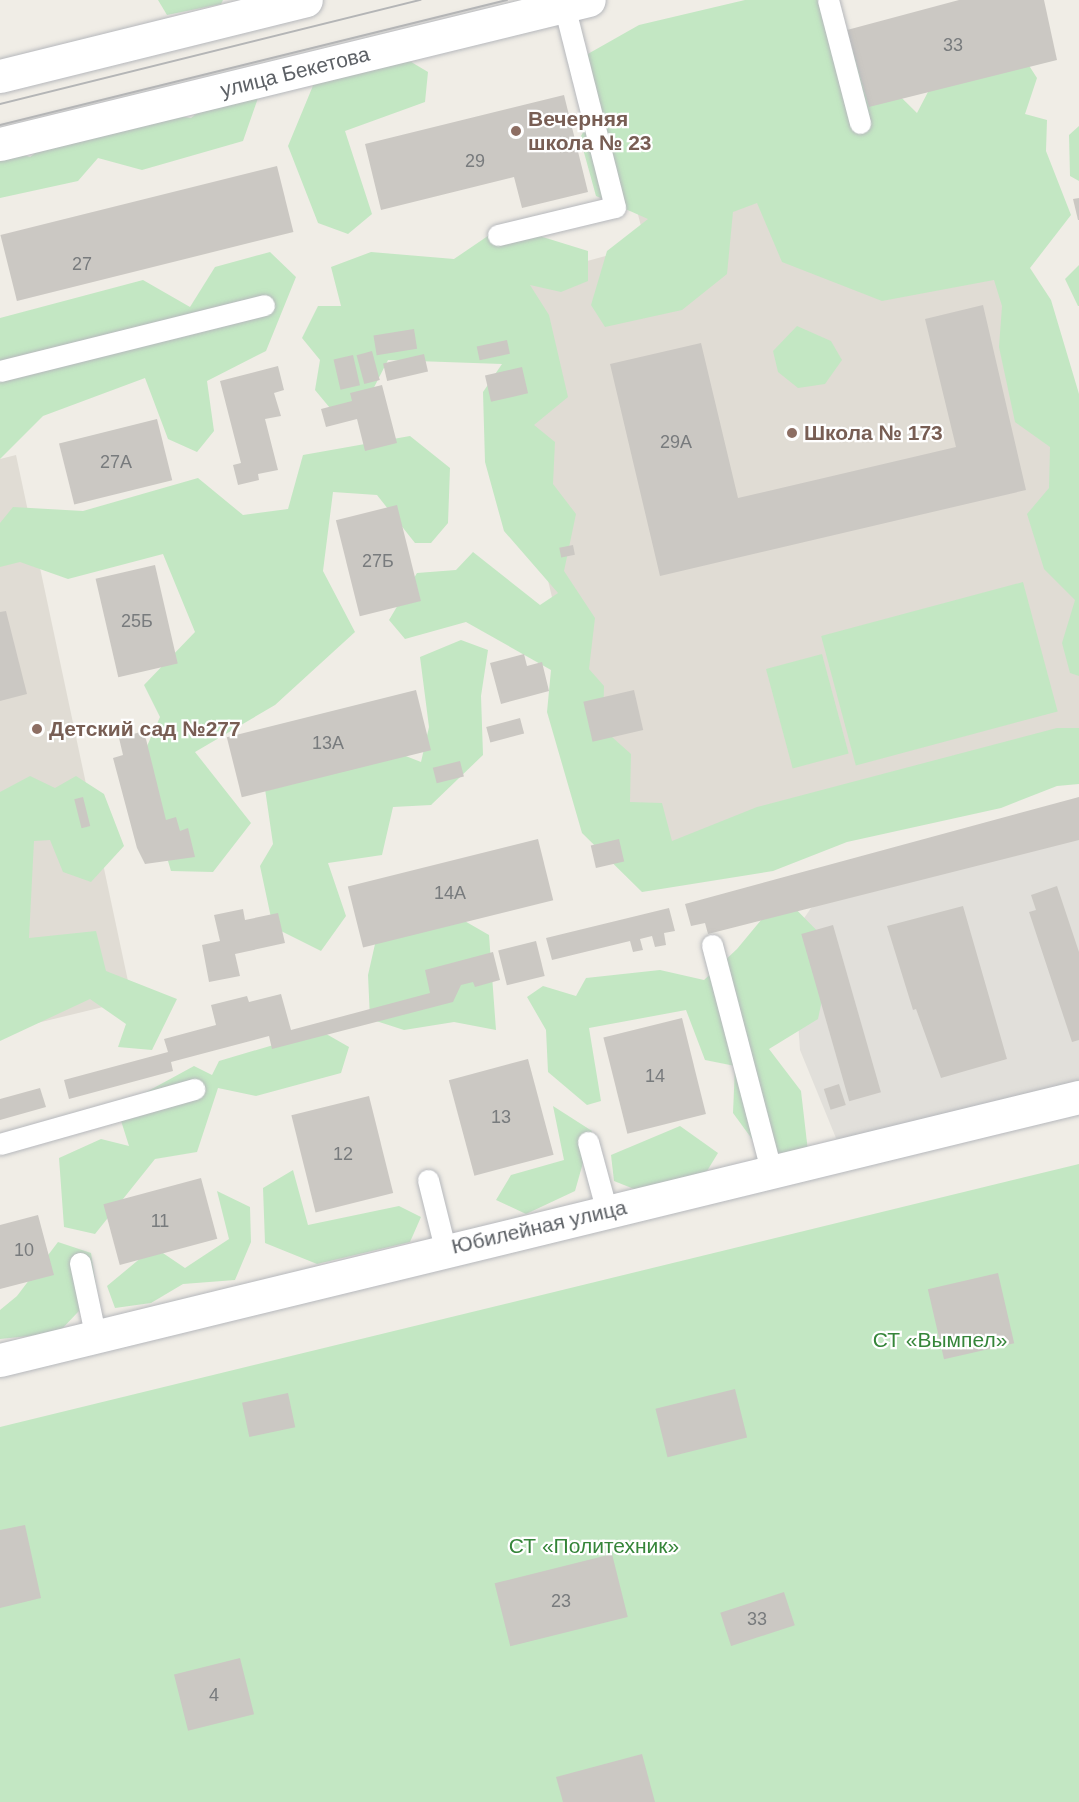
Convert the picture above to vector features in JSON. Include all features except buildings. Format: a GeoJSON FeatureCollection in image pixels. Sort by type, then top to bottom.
{"type":"FeatureCollection","features":[{"type":"Feature","properties":{"kind":"street"},"geometry":{"type":"LineString","coordinates":[[0,76],[306,0]]}},
{"type":"Feature","properties":{"kind":"street","name":"улица Бекетова"},"geometry":{"type":"LineString","coordinates":[[0,144],[577,3]]}},
{"type":"Feature","properties":{"kind":"street","name":"Юбилейная улица"},"geometry":{"type":"LineString","coordinates":[[0,1360],[96,1338],[445,1248],[772,1173],[1079,1096]]}},
{"type":"Feature","properties":{"kind":"lane"},"geometry":{"type":"LineString","coordinates":[[828,0],[860,123]]}},
{"type":"Feature","properties":{"kind":"lane"},"geometry":{"type":"LineString","coordinates":[[498,235],[615,207],[577,3]]}},
{"type":"Feature","properties":{"kind":"lane"},"geometry":{"type":"LineString","coordinates":[[0,371],[264,305]]}},
{"type":"Feature","properties":{"kind":"lane"},"geometry":{"type":"LineString","coordinates":[[712,945],[772,1173]]}},
{"type":"Feature","properties":{"kind":"lane"},"geometry":{"type":"LineString","coordinates":[[0,1144],[194,1089]]}},
{"type":"Feature","properties":{"kind":"lane"},"geometry":{"type":"LineString","coordinates":[[588,1142],[607,1212]]}},
{"type":"Feature","properties":{"kind":"lane"},"geometry":{"type":"LineString","coordinates":[[428,1180],[445,1248]]}},
{"type":"Feature","properties":{"kind":"lane"},"geometry":{"type":"LineString","coordinates":[[81,1263],[96,1338]]}},
{"type":"Feature","properties":{"kind":"shaded area","name":"Школа № 173"},"geometry":{"type":"Polygon","coordinates":[[[597,59],[870,198],[992,161],[1079,464],[1079,771],[635,881],[587,745],[506,403],[510,282],[646,245],[597,59]]]}},
{"type":"Feature","properties":{"kind":"shaded area","name":"Детский сад №277"},"geometry":{"type":"Polygon","coordinates":[[[16,455],[132,1000],[0,1032],[0,459],[16,455]]]}},
{"type":"Feature","properties":{"kind":"shaded area"},"geometry":{"type":"Polygon","coordinates":[[[1079,797],[1079,1081],[838,1143],[800,1050],[792,936],[811,908],[1079,797]]]}},
{"type":"Feature","properties":{"kind":"green space"},"geometry":{"type":"Polygon","coordinates":[[[158,0],[223,0],[221,4],[167,15],[158,0]]]}},
{"type":"Feature","properties":{"kind":"green space"},"geometry":{"type":"Polygon","coordinates":[[[745,0],[823,0],[849,46],[917,113],[929,90],[1028,64],[1037,78],[1025,114],[1047,120],[1046,151],[1071,215],[1030,268],[1051,300],[1079,394],[1079,676],[1070,673],[1062,643],[1075,600],[1044,569],[1027,514],[1049,488],[1050,447],[1015,422],[999,347],[1002,306],[994,280],[882,301],[782,262],[757,203],[733,212],[727,274],[682,310],[605,327],[591,305],[607,251],[648,219],[596,196],[580,138],[598,105],[586,55],[639,25],[745,0]]]}},
{"type":"Feature","properties":{"kind":"green space"},"geometry":{"type":"Polygon","coordinates":[[[391,50],[428,72],[425,102],[345,131],[372,214],[348,234],[318,223],[288,146],[317,76],[391,50]]]}},
{"type":"Feature","properties":{"kind":"green space"},"geometry":{"type":"Polygon","coordinates":[[[232,86],[258,98],[243,141],[142,170],[98,158],[78,181],[0,198],[0,147],[30,157],[56,137],[153,112],[191,118],[232,86]]]}},
{"type":"Feature","properties":{"kind":"green space"},"geometry":{"type":"Polygon","coordinates":[[[1079,126],[1079,181],[1070,176],[1069,135],[1079,126]]]}},
{"type":"Feature","properties":{"kind":"green space"},"geometry":{"type":"Polygon","coordinates":[[[504,225],[588,251],[588,281],[561,292],[530,285],[549,315],[568,397],[534,425],[555,442],[553,484],[576,514],[564,571],[595,618],[589,669],[604,686],[603,729],[631,754],[630,802],[662,803],[672,841],[757,807],[1057,728],[1079,728],[1079,784],[1057,786],[1001,808],[847,842],[773,871],[642,892],[582,833],[547,712],[551,670],[466,622],[405,639],[389,620],[417,573],[456,570],[473,552],[540,605],[558,593],[504,531],[485,462],[483,392],[502,364],[388,360],[366,403],[335,414],[315,390],[320,360],[302,338],[318,306],[341,306],[331,267],[371,252],[454,259],[504,225]]]}},
{"type":"Feature","properties":{"kind":"green space"},"geometry":{"type":"Polygon","coordinates":[[[270,252],[296,277],[266,351],[207,381],[214,431],[197,452],[168,439],[145,378],[43,416],[0,459],[0,318],[143,280],[190,307],[215,267],[270,252]]]}},
{"type":"Feature","properties":{"kind":"green space"},"geometry":{"type":"Polygon","coordinates":[[[1079,265],[1079,306],[1078,306],[1065,279],[1079,265]]]}},
{"type":"Feature","properties":{"kind":"green space"},"geometry":{"type":"Polygon","coordinates":[[[797,326],[831,341],[842,360],[825,384],[798,388],[778,372],[773,351],[797,326]]]}},
{"type":"Feature","properties":{"kind":"green space"},"geometry":{"type":"Polygon","coordinates":[[[410,436],[450,468],[448,523],[431,543],[415,543],[377,495],[333,492],[323,571],[355,632],[275,705],[195,752],[251,823],[213,872],[171,871],[139,764],[160,717],[144,685],[195,632],[163,554],[68,579],[20,562],[0,567],[0,523],[13,507],[83,511],[198,478],[243,515],[288,509],[303,455],[410,436]]]}},
{"type":"Feature","properties":{"kind":"green space"},"geometry":{"type":"Polygon","coordinates":[[[1023,582],[1058,711],[856,766],[821,636],[1023,582]]]}},
{"type":"Feature","properties":{"kind":"green space"},"geometry":{"type":"Polygon","coordinates":[[[461,640],[488,650],[481,696],[483,755],[431,805],[393,807],[382,855],[328,863],[346,916],[321,951],[273,927],[260,866],[273,844],[264,782],[380,746],[421,762],[429,727],[420,657],[461,640]]]}},
{"type":"Feature","properties":{"kind":"green space"},"geometry":{"type":"Polygon","coordinates":[[[822,654],[849,753],[793,769],[766,669],[822,654]]]}},
{"type":"Feature","properties":{"kind":"green space"},"geometry":{"type":"Polygon","coordinates":[[[30,776],[55,788],[76,776],[104,794],[124,846],[91,882],[63,872],[50,840],[34,841],[29,938],[96,931],[106,971],[177,999],[152,1050],[118,1047],[126,1024],[90,999],[0,1041],[0,792],[30,776]]]}},
{"type":"Feature","properties":{"kind":"green space"},"geometry":{"type":"Polygon","coordinates":[[[782,895],[833,947],[818,1019],[769,1049],[801,1091],[809,1160],[760,1150],[733,1113],[735,1066],[705,1060],[686,1010],[589,1028],[601,1101],[587,1105],[548,1072],[546,1030],[527,997],[543,986],[576,996],[586,978],[660,970],[704,980],[737,949],[782,895]]]}},
{"type":"Feature","properties":{"kind":"green space"},"geometry":{"type":"Polygon","coordinates":[[[442,908],[489,935],[496,1030],[454,1022],[404,1030],[370,1019],[368,975],[380,922],[442,908]]]}},
{"type":"Feature","properties":{"kind":"green space"},"geometry":{"type":"Polygon","coordinates":[[[321,1031],[349,1047],[341,1073],[256,1096],[218,1088],[197,1152],[155,1159],[95,1234],[64,1227],[59,1158],[101,1139],[129,1146],[117,1108],[194,1066],[212,1075],[219,1061],[321,1031]]]}},
{"type":"Feature","properties":{"kind":"green space"},"geometry":{"type":"Polygon","coordinates":[[[553,1106],[592,1131],[575,1191],[526,1214],[496,1200],[511,1175],[564,1160],[553,1106]]]}},
{"type":"Feature","properties":{"kind":"green space"},"geometry":{"type":"Polygon","coordinates":[[[680,1126],[718,1153],[696,1189],[654,1197],[614,1181],[611,1155],[680,1126]]]}},
{"type":"Feature","properties":{"kind":"green space","name":"СТ «Политехник»"},"geometry":{"type":"Polygon","coordinates":[[[1079,1164],[1079,1802],[0,1802],[0,1427],[1079,1164]]]}},
{"type":"Feature","properties":{"kind":"green space"},"geometry":{"type":"Polygon","coordinates":[[[293,1170],[308,1225],[399,1206],[421,1217],[410,1242],[317,1264],[265,1243],[263,1188],[293,1170]]]}},
{"type":"Feature","properties":{"kind":"green space"},"geometry":{"type":"Polygon","coordinates":[[[217,1191],[250,1207],[251,1242],[235,1280],[183,1284],[151,1303],[115,1308],[107,1286],[154,1247],[185,1268],[229,1239],[217,1191]]]}},
{"type":"Feature","properties":{"kind":"green space"},"geometry":{"type":"Polygon","coordinates":[[[58,1242],[91,1253],[97,1292],[58,1333],[0,1339],[0,1310],[17,1296],[58,1242]]]}},
{"type":"Feature","properties":{"kind":"tram line"},"geometry":{"type":"LineString","coordinates":[[0,104],[420,0]]}},
{"type":"Feature","properties":{"kind":"tram line"},"geometry":{"type":"LineString","coordinates":[[0,125],[507,0]]}},
{"type":"Feature","properties":{"kind":"place","name":"Вечерняя школа № 23"},"geometry":{"type":"Point","coordinates":[516,131]}},
{"type":"Feature","properties":{"kind":"place","name":"Школа № 173"},"geometry":{"type":"Point","coordinates":[792,433]}},
{"type":"Feature","properties":{"kind":"place","name":"Детский сад №277"},"geometry":{"type":"Point","coordinates":[37,729]}},
{"type":"Feature","properties":{"kind":"park label","name":"СТ «Вымпел»"},"geometry":{"type":"Point","coordinates":[940,1340]}}]}
